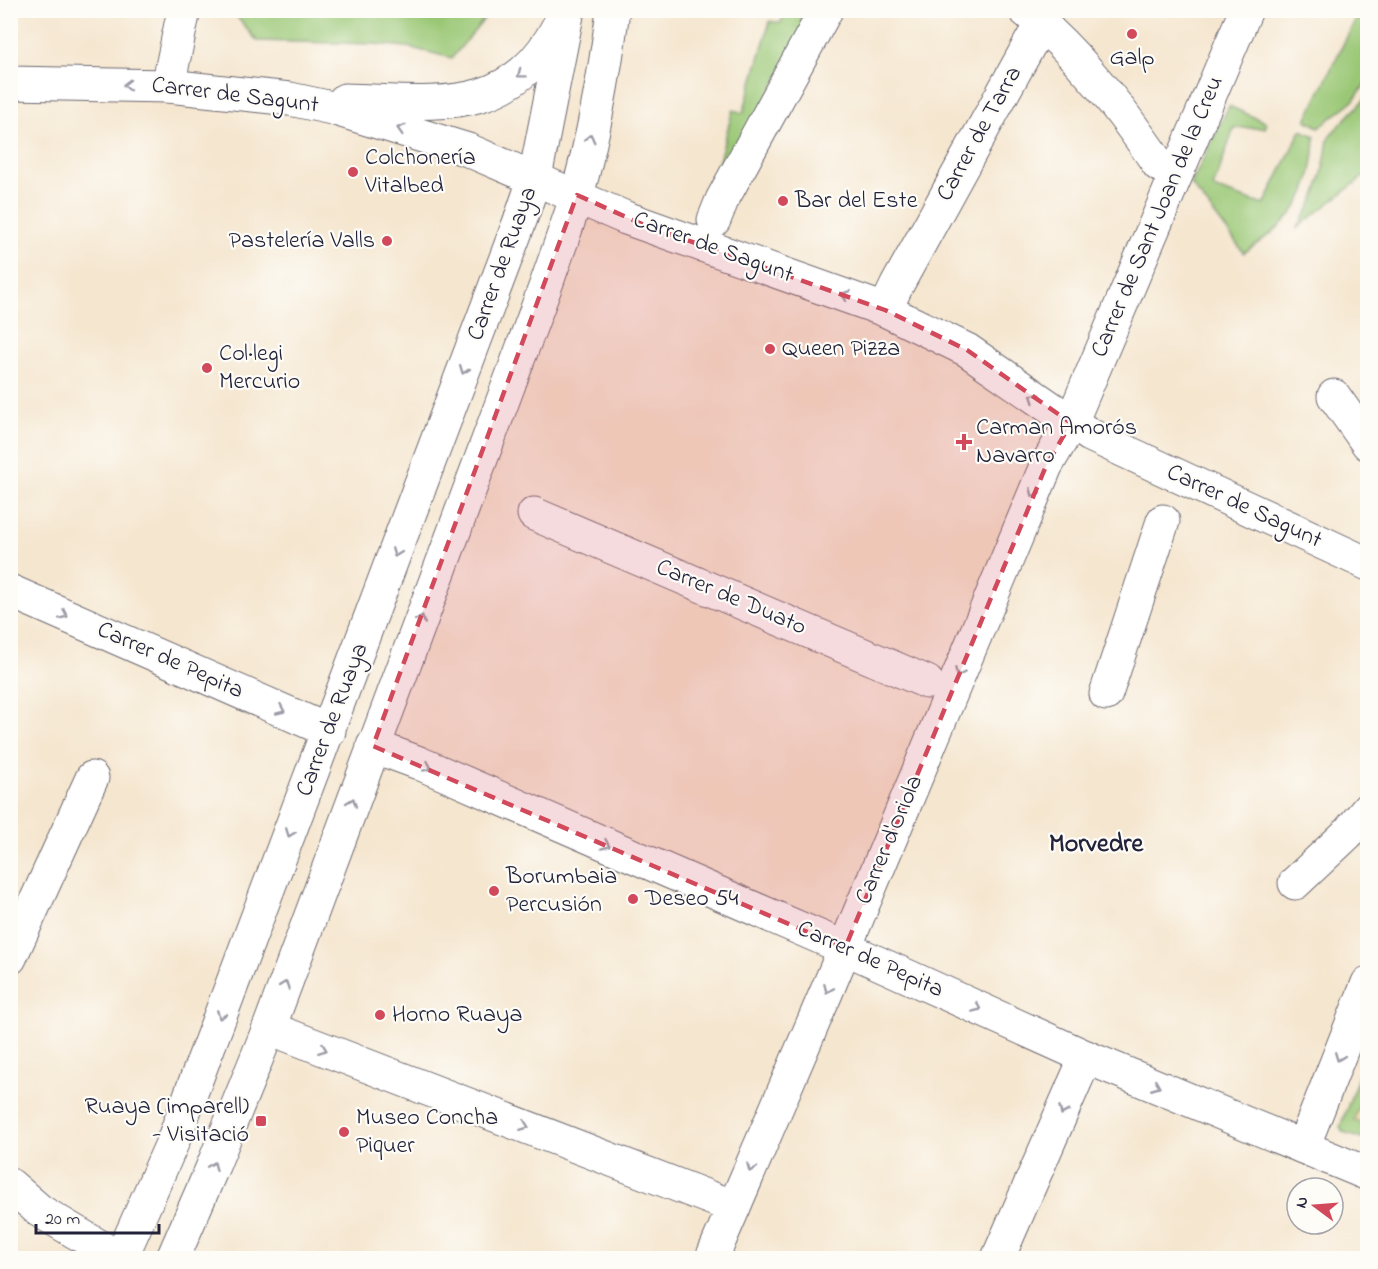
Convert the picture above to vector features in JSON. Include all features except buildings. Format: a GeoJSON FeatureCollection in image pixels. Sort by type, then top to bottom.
{"type":"FeatureCollection","features":[{"type":"Feature","properties":{"kind":"street"},"geometry":{"type":"LineString","coordinates":[[168,86],[184,10]]}},
{"type":"Feature","properties":{"kind":"street"},"geometry":{"type":"LineString","coordinates":[[290,99],[446,102],[485,96],[522,75],[540,57],[567,10]]}},
{"type":"Feature","properties":{"kind":"street","name":"Carrer de Ruaya"},"geometry":{"type":"LineString","coordinates":[[120,1258],[173,1141],[329,731],[535,177],[567,10]]}},
{"type":"Feature","properties":{"kind":"street","name":"Carrer de Ruaya"},"geometry":{"type":"LineString","coordinates":[[173,1258],[269,1028],[547,282],[577,195],[607,58],[613,10]]}},
{"type":"Feature","properties":{"kind":"street"},"geometry":{"type":"LineString","coordinates":[[714,220],[722,200],[826,10]]}},
{"type":"Feature","properties":{"kind":"street","name":"Carrer de Sant Joan de la Creu"},"geometry":{"type":"LineString","coordinates":[[1071,423],[1246,10]]}},
{"type":"Feature","properties":{"kind":"street"},"geometry":{"type":"LineString","coordinates":[[1036,19],[1084,65],[1159,165],[1176,174]]}},
{"type":"Feature","properties":{"kind":"street","name":"Carrer de Tarra"},"geometry":{"type":"LineString","coordinates":[[885,309],[1033,38],[1036,19]]}},
{"type":"Feature","properties":{"kind":"street","name":"Carrer de Sagunt"},"geometry":{"type":"LineString","coordinates":[[10,83],[168,86],[290,99],[332,108],[468,150],[644,225],[885,309],[967,350],[1090,435],[1368,564]]}},
{"type":"Feature","properties":{"kind":"street"},"geometry":{"type":"LineString","coordinates":[[1334,396],[1368,444]]}},
{"type":"Feature","properties":{"kind":"street","name":"Carrer d'Oriola"},"geometry":{"type":"LineString","coordinates":[[712,1258],[845,948],[1041,477],[1071,423]]}},
{"type":"Feature","properties":{"kind":"street","name":"Carrer de Duato"},"geometry":{"type":"LineString","coordinates":[[534,514],[927,682]]}},
{"type":"Feature","properties":{"kind":"street"},"geometry":{"type":"LineString","coordinates":[[1106,694],[1163,521]]}},
{"type":"Feature","properties":{"kind":"street","name":"Carrer de Pepita"},"geometry":{"type":"LineString","coordinates":[[10,591],[329,731]]}},
{"type":"Feature","properties":{"kind":"street","name":"Carrer de Pepita"},"geometry":{"type":"LineString","coordinates":[[373,746],[419,763],[845,948],[1086,1057],[1368,1174]]}},
{"type":"Feature","properties":{"kind":"street"},"geometry":{"type":"LineString","coordinates":[[10,958],[92,778]]}},
{"type":"Feature","properties":{"kind":"street"},"geometry":{"type":"LineString","coordinates":[[1295,883],[1347,834],[1368,809]]}},
{"type":"Feature","properties":{"kind":"street"},"geometry":{"type":"LineString","coordinates":[[1303,1147],[1368,983]]}},
{"type":"Feature","properties":{"kind":"street"},"geometry":{"type":"LineString","coordinates":[[269,1028],[734,1208]]}},
{"type":"Feature","properties":{"kind":"street"},"geometry":{"type":"LineString","coordinates":[[998,1258],[1086,1057]]}},
{"type":"Feature","properties":{"kind":"street"},"geometry":{"type":"LineString","coordinates":[[10,1185],[40,1211],[120,1258]]}},
{"type":"Feature","properties":{"kind":"highlighted area"},"geometry":{"type":"Polygon","coordinates":[[[577,195],[644,225],[885,310],[967,350],[1071,423],[1046,466],[845,948],[373,746],[577,195]]]}},
{"type":"Feature","properties":{"kind":"green space"},"geometry":{"type":"Polygon","coordinates":[[[1360,10],[1367,11],[1367,82],[1353,101],[1319,127],[1306,120],[1360,10]]]}},
{"type":"Feature","properties":{"kind":"green space"},"geometry":{"type":"Polygon","coordinates":[[[232,11],[491,11],[452,58],[407,47],[374,44],[257,41],[232,11]]]}},
{"type":"Feature","properties":{"kind":"green space"},"geometry":{"type":"Polygon","coordinates":[[[785,11],[816,11],[707,204],[733,110],[743,113],[770,21],[781,23],[785,11]]]}},
{"type":"Feature","properties":{"kind":"green space"},"geometry":{"type":"Polygon","coordinates":[[[1367,97],[1367,174],[1296,229],[1314,198],[1331,134],[1367,97]]]}},
{"type":"Feature","properties":{"kind":"green space"},"geometry":{"type":"Polygon","coordinates":[[[1229,106],[1267,123],[1265,128],[1234,128],[1213,188],[1264,205],[1301,130],[1315,136],[1310,176],[1305,192],[1288,218],[1244,253],[1191,184],[1229,106]]]}},
{"type":"Feature","properties":{"kind":"green space"},"geometry":{"type":"Polygon","coordinates":[[[1367,1053],[1367,1141],[1343,1132],[1340,1127],[1367,1053]]]}},
{"type":"Feature","properties":{"kind":"sand"},"geometry":{"type":"Polygon","coordinates":[[[1367,1085],[1367,1126],[1354,1120],[1367,1085]]]}},
{"type":"Feature","properties":{"kind":"place","name":"Galp"},"geometry":{"type":"Point","coordinates":[1132,34]}},
{"type":"Feature","properties":{"kind":"place","name":"Colchonería Vitalbed"},"geometry":{"type":"Point","coordinates":[353,172]}},
{"type":"Feature","properties":{"kind":"place","name":"Bar del Este"},"geometry":{"type":"Point","coordinates":[783,201]}},
{"type":"Feature","properties":{"kind":"place","name":"Pastelería Valls"},"geometry":{"type":"Point","coordinates":[387,241]}},
{"type":"Feature","properties":{"kind":"place","name":"Queen Pizza"},"geometry":{"type":"Point","coordinates":[770,349]}},
{"type":"Feature","properties":{"kind":"place","name":"Col·legi Mercurio"},"geometry":{"type":"Point","coordinates":[207,368]}},
{"type":"Feature","properties":{"kind":"place","name":"Carman Amorós Navarro"},"geometry":{"type":"Point","coordinates":[964,442]}},
{"type":"Feature","properties":{"kind":"place","name":"Borumbaia Percusión"},"geometry":{"type":"Point","coordinates":[494,891]}},
{"type":"Feature","properties":{"kind":"place","name":"Deseo 54"},"geometry":{"type":"Point","coordinates":[633,899]}},
{"type":"Feature","properties":{"kind":"place","name":"Horno Ruaya"},"geometry":{"type":"Point","coordinates":[380,1015]}},
{"type":"Feature","properties":{"kind":"place","name":"Ruaya (imparell) - Visitació"},"geometry":{"type":"Point","coordinates":[261,1121]}},
{"type":"Feature","properties":{"kind":"place","name":"Museo Concha Piquer"},"geometry":{"type":"Point","coordinates":[344,1132]}},
{"type":"Feature","properties":{"kind":"district","name":"Morvedre"},"geometry":{"type":"Point","coordinates":[1096,845]}}]}
